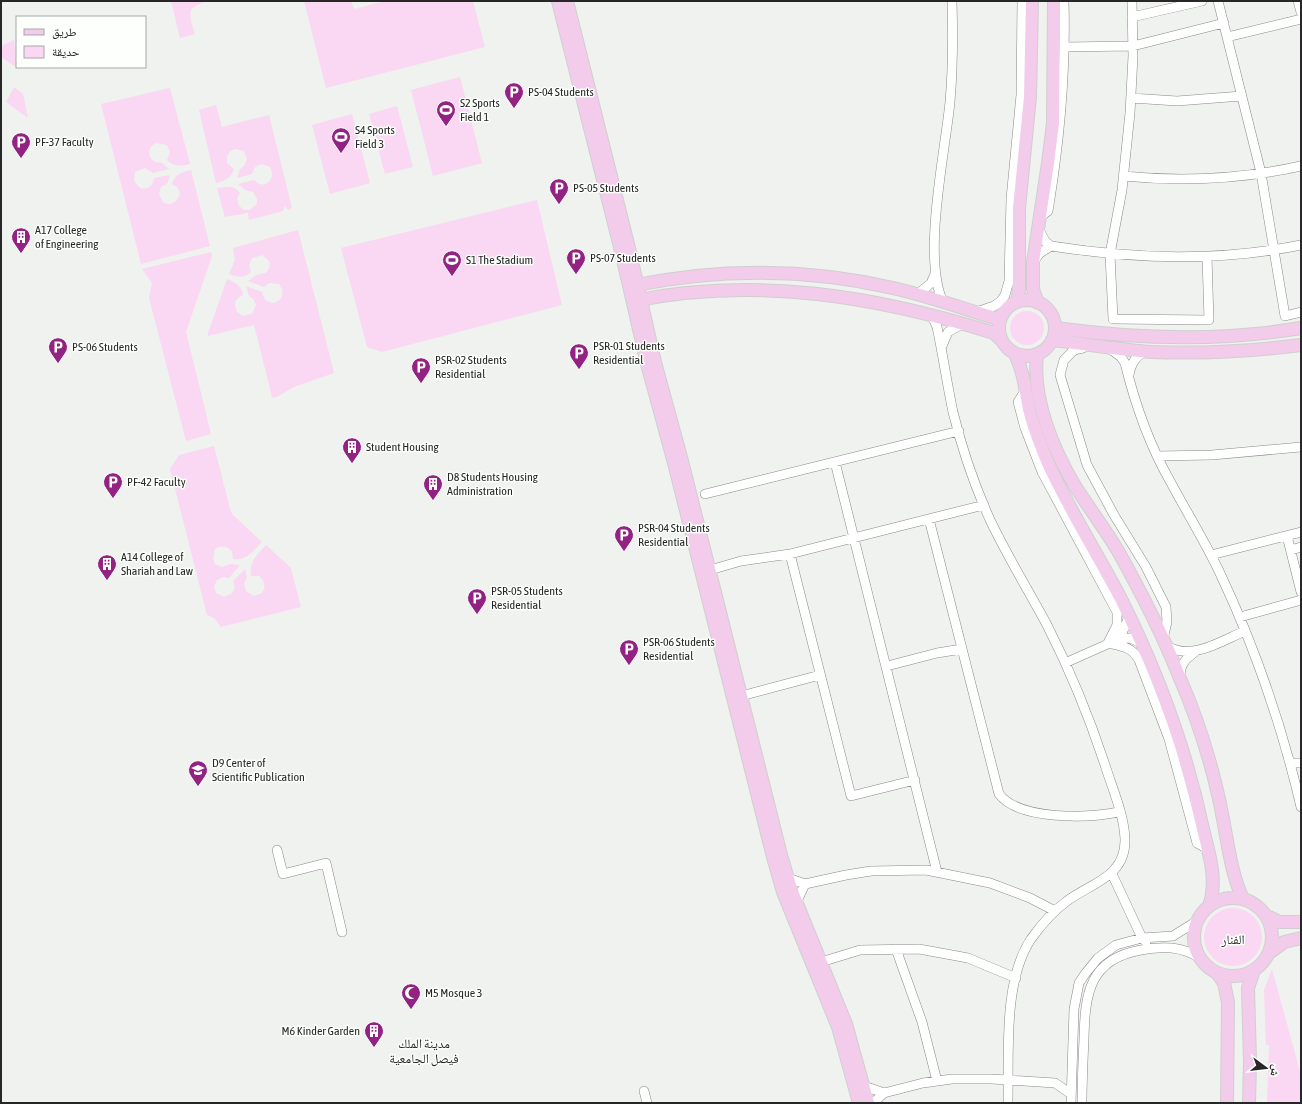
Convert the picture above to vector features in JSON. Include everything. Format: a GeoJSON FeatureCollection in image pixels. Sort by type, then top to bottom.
{"type":"FeatureCollection","features":[{"type":"Feature","properties":{"kind":"main road"},"geometry":{"type":"LineString","coordinates":[[558,1],[633,286]]}},
{"type":"Feature","properties":{"kind":"main road"},"geometry":{"type":"LineString","coordinates":[[567,1],[636,301],[773,857],[783,892],[838,1027],[859,1103]]}},
{"type":"Feature","properties":{"kind":"main road"},"geometry":{"type":"LineString","coordinates":[[1017,302],[1019,290],[1020,190],[1032,71],[1032,1]]}},
{"type":"Feature","properties":{"kind":"main road"},"geometry":{"type":"LineString","coordinates":[[1038,303],[1033,289],[1033,262],[1048,163],[1052,123],[1054,1]]}},
{"type":"Feature","properties":{"kind":"main road"},"geometry":{"type":"LineString","coordinates":[[633,286],[696,275],[777,273],[839,278],[918,294],[995,318],[1001,317]]}},
{"type":"Feature","properties":{"kind":"main road"},"geometry":{"type":"LineString","coordinates":[[636,301],[697,292],[782,290],[853,298],[932,316],[994,333],[1000,338],[1006,348],[1015,354],[1026,357],[1037,355],[1046,349],[1054,334],[1051,313],[1038,303],[1028,300],[1017,302],[1007,308],[1001,317],[999,328],[1000,338]]}},
{"type":"Feature","properties":{"kind":"main road"},"geometry":{"type":"LineString","coordinates":[[636,301],[710,570],[788,878],[846,1024],[868,1103]]}},
{"type":"Feature","properties":{"kind":"main road"},"geometry":{"type":"LineString","coordinates":[[1054,334],[1160,338],[1214,338],[1301,328]]}},
{"type":"Feature","properties":{"kind":"main road"},"geometry":{"type":"LineString","coordinates":[[1054,334],[1088,345],[1145,351],[1229,352],[1301,344]]}},
{"type":"Feature","properties":{"kind":"main road"},"geometry":{"type":"LineString","coordinates":[[1015,354],[1022,367],[1025,391],[1034,427],[1047,461],[1142,643],[1178,738],[1194,791],[1208,849],[1214,887],[1209,906],[1197,921],[1194,944],[1200,958],[1210,969],[1217,973],[1240,976],[1254,970],[1265,960],[1269,953],[1272,938],[1270,923],[1266,916],[1256,904],[1243,899],[1226,898],[1209,906]]}},
{"type":"Feature","properties":{"kind":"main road"},"geometry":{"type":"LineString","coordinates":[[1037,355],[1035,368],[1041,403],[1059,455],[1076,487],[1117,550],[1139,588],[1180,677],[1193,711],[1219,797],[1236,879],[1243,899]]}},
{"type":"Feature","properties":{"kind":"main road"},"geometry":{"type":"LineString","coordinates":[[1266,916],[1280,922],[1301,922]]}},
{"type":"Feature","properties":{"kind":"main road"},"geometry":{"type":"LineString","coordinates":[[1269,953],[1284,942],[1301,938]]}},
{"type":"Feature","properties":{"kind":"main road"},"geometry":{"type":"LineString","coordinates":[[1249,1103],[1250,1062],[1248,988],[1254,970]]}},
{"type":"Feature","properties":{"kind":"main road"},"geometry":{"type":"LineString","coordinates":[[1217,973],[1224,983],[1228,1002],[1227,1103]]}},
{"type":"Feature","properties":{"kind":"street"},"geometry":{"type":"LineString","coordinates":[[943,302],[938,291],[935,273],[937,217],[950,100],[953,46],[952,1]]}},
{"type":"Feature","properties":{"kind":"street"},"geometry":{"type":"LineString","coordinates":[[976,312],[994,306],[1001,301],[1005,295],[1009,281],[1011,199],[1021,95],[1022,1]]}},
{"type":"Feature","properties":{"kind":"street"},"geometry":{"type":"LineString","coordinates":[[1051,246],[1041,235],[1038,222],[1048,211],[1061,117],[1064,1]]}},
{"type":"Feature","properties":{"kind":"street"},"geometry":{"type":"LineString","coordinates":[[1132,1],[1133,46],[1131,98],[1123,176],[1110,254],[1113,319],[1209,320],[1207,257]]}},
{"type":"Feature","properties":{"kind":"street"},"geometry":{"type":"LineString","coordinates":[[1132,17],[1202,1]]}},
{"type":"Feature","properties":{"kind":"street"},"geometry":{"type":"LineString","coordinates":[[1218,1],[1261,173],[1285,316],[1301,312]]}},
{"type":"Feature","properties":{"kind":"street"},"geometry":{"type":"LineString","coordinates":[[1298,1],[1301,12]]}},
{"type":"Feature","properties":{"kind":"street"},"geometry":{"type":"LineString","coordinates":[[1227,37],[1301,19]]}},
{"type":"Feature","properties":{"kind":"street"},"geometry":{"type":"LineString","coordinates":[[1064,47],[1133,46],[1224,23]]}},
{"type":"Feature","properties":{"kind":"street"},"geometry":{"type":"LineString","coordinates":[[1131,98],[1177,101],[1242,96]]}},
{"type":"Feature","properties":{"kind":"street"},"geometry":{"type":"LineString","coordinates":[[1123,176],[1176,180],[1218,178],[1261,173],[1301,166]]}},
{"type":"Feature","properties":{"kind":"street"},"geometry":{"type":"LineString","coordinates":[[1033,262],[1044,250],[1051,246],[1110,254],[1176,258],[1207,257],[1274,250],[1301,245]]}},
{"type":"Feature","properties":{"kind":"street"},"geometry":{"type":"LineString","coordinates":[[918,294],[931,284],[935,273]]}},
{"type":"Feature","properties":{"kind":"street"},"geometry":{"type":"LineString","coordinates":[[932,316],[943,334],[942,354],[959,431],[984,504],[1005,551],[1046,624],[1065,663],[1099,746],[1123,829],[1124,846],[1121,857],[1112,874],[1072,898],[1055,911],[1030,940],[1019,962],[1010,1012],[1008,1103]]}},
{"type":"Feature","properties":{"kind":"street"},"geometry":{"type":"LineString","coordinates":[[943,334],[962,324]]}},
{"type":"Feature","properties":{"kind":"street"},"geometry":{"type":"LineString","coordinates":[[1088,345],[1074,350],[1064,360],[1060,375],[1088,465],[1114,515],[1146,567],[1166,607],[1167,622],[1165,643],[1182,653],[1196,651]]}},
{"type":"Feature","properties":{"kind":"street"},"geometry":{"type":"LineString","coordinates":[[1108,347],[1121,357],[1140,414],[1157,456],[1211,556],[1240,617],[1272,702],[1301,807]]}},
{"type":"Feature","properties":{"kind":"street"},"geometry":{"type":"LineString","coordinates":[[1128,378],[1130,365],[1145,351]]}},
{"type":"Feature","properties":{"kind":"street"},"geometry":{"type":"LineString","coordinates":[[1025,391],[1018,402],[1032,449],[1042,472],[1117,612],[1117,625],[1110,642]]}},
{"type":"Feature","properties":{"kind":"street"},"geometry":{"type":"LineString","coordinates":[[705,494],[959,431]]}},
{"type":"Feature","properties":{"kind":"street"},"geometry":{"type":"LineString","coordinates":[[1157,456],[1212,455],[1301,447]]}},
{"type":"Feature","properties":{"kind":"street"},"geometry":{"type":"LineString","coordinates":[[835,462],[937,872]]}},
{"type":"Feature","properties":{"kind":"street"},"geometry":{"type":"LineString","coordinates":[[710,570],[741,561],[790,554],[984,504]]}},
{"type":"Feature","properties":{"kind":"street"},"geometry":{"type":"LineString","coordinates":[[929,519],[999,794],[1003,799],[1035,812],[1063,816],[1090,816],[1119,812]]}},
{"type":"Feature","properties":{"kind":"street"},"geometry":{"type":"LineString","coordinates":[[1211,556],[1301,532]]}},
{"type":"Feature","properties":{"kind":"street"},"geometry":{"type":"LineString","coordinates":[[1287,536],[1301,592]]}},
{"type":"Feature","properties":{"kind":"street"},"geometry":{"type":"LineString","coordinates":[[1290,550],[1301,546]]}},
{"type":"Feature","properties":{"kind":"street"},"geometry":{"type":"LineString","coordinates":[[790,554],[851,796],[915,780]]}},
{"type":"Feature","properties":{"kind":"street"},"geometry":{"type":"LineString","coordinates":[[1240,617],[1301,600]]}},
{"type":"Feature","properties":{"kind":"street"},"geometry":{"type":"LineString","coordinates":[[1110,642],[1122,633],[1129,617]]}},
{"type":"Feature","properties":{"kind":"street"},"geometry":{"type":"LineString","coordinates":[[1180,677],[1182,664],[1185,659],[1196,651],[1245,631]]}},
{"type":"Feature","properties":{"kind":"street"},"geometry":{"type":"LineString","coordinates":[[1065,663],[1110,642],[1125,638],[1142,643]]}},
{"type":"Feature","properties":{"kind":"street"},"geometry":{"type":"LineString","coordinates":[[1110,642],[1129,648],[1135,653],[1139,660],[1169,739],[1197,843],[1208,849]]}},
{"type":"Feature","properties":{"kind":"street"},"geometry":{"type":"LineString","coordinates":[[886,666],[937,653],[962,649]]}},
{"type":"Feature","properties":{"kind":"street"},"geometry":{"type":"LineString","coordinates":[[741,696],[820,675]]}},
{"type":"Feature","properties":{"kind":"street"},"geometry":{"type":"LineString","coordinates":[[1290,763],[1301,763]]}},
{"type":"Feature","properties":{"kind":"street"},"geometry":{"type":"LineString","coordinates":[[277,850],[283,874],[326,863],[342,932]]}},
{"type":"Feature","properties":{"kind":"street"},"geometry":{"type":"LineString","coordinates":[[788,878],[805,884],[871,871],[892,870],[937,872],[990,883],[1030,898],[1055,911]]}},
{"type":"Feature","properties":{"kind":"street"},"geometry":{"type":"LineString","coordinates":[[1112,874],[1142,938],[1153,948]]}},
{"type":"Feature","properties":{"kind":"street"},"geometry":{"type":"LineString","coordinates":[[796,901],[805,884]]}},
{"type":"Feature","properties":{"kind":"street"},"geometry":{"type":"LineString","coordinates":[[1071,1098],[1074,1009],[1079,983],[1090,966],[1106,951],[1125,942],[1142,938],[1173,936],[1197,921]]}},
{"type":"Feature","properties":{"kind":"street"},"geometry":{"type":"LineString","coordinates":[[1082,1103],[1085,1009],[1089,988],[1105,966],[1128,952],[1153,948],[1172,947],[1190,952],[1200,958]]}},
{"type":"Feature","properties":{"kind":"street"},"geometry":{"type":"LineString","coordinates":[[896,949],[922,1022],[937,1081]]}},
{"type":"Feature","properties":{"kind":"street"},"geometry":{"type":"LineString","coordinates":[[821,962],[860,950],[919,949],[956,955],[979,962],[1016,978]]}},
{"type":"Feature","properties":{"kind":"street"},"geometry":{"type":"LineString","coordinates":[[873,1103],[884,1093],[937,1081],[952,1079],[1056,1083],[1072,1073]]}},
{"type":"Feature","properties":{"kind":"street"},"geometry":{"type":"LineString","coordinates":[[1056,1083],[1071,1098]]}},
{"type":"Feature","properties":{"kind":"street"},"geometry":{"type":"LineString","coordinates":[[864,1086],[884,1093]]}},
{"type":"Feature","properties":{"kind":"street"},"geometry":{"type":"LineString","coordinates":[[644,1091],[648,1103]]}},
{"type":"Feature","properties":{"kind":"green space"},"geometry":{"type":"Polygon","coordinates":[[[171,1],[209,1],[196,6],[191,12],[190,15],[195,34],[180,38],[171,1]]]}},
{"type":"Feature","properties":{"kind":"green space"},"geometry":{"type":"Polygon","coordinates":[[[304,1],[351,1],[354,9],[385,1],[473,1],[485,47],[326,88],[304,1]]]}},
{"type":"Feature","properties":{"kind":"green space"},"geometry":{"type":"Polygon","coordinates":[[[14,40],[16,67],[1,57],[1,46],[14,40]]]}},
{"type":"Feature","properties":{"kind":"green space","name":"S2 Sports Field 1"},"geometry":{"type":"Polygon","coordinates":[[[460,77],[482,163],[433,176],[411,90],[460,77]]]}},
{"type":"Feature","properties":{"kind":"green space"},"geometry":{"type":"Polygon","coordinates":[[[14,87],[23,94],[28,118],[6,102],[14,87]]]}},
{"type":"Feature","properties":{"kind":"green space"},"geometry":{"type":"Polygon","coordinates":[[[170,88],[190,164],[172,164],[167,160],[170,152],[167,145],[156,143],[151,147],[149,155],[153,160],[162,163],[169,169],[153,173],[145,168],[135,172],[134,181],[140,188],[148,188],[154,178],[170,175],[167,184],[161,187],[159,194],[163,202],[171,204],[180,194],[178,188],[172,184],[173,181],[179,174],[191,170],[210,246],[141,264],[101,104],[170,88]]]}},
{"type":"Feature","properties":{"kind":"green space"},"geometry":{"type":"Polygon","coordinates":[[[216,105],[222,127],[269,115],[292,208],[288,210],[285,206],[283,211],[249,220],[248,213],[225,217],[217,188],[235,188],[240,193],[237,198],[239,206],[244,210],[250,210],[257,204],[257,199],[253,192],[245,190],[238,184],[254,180],[258,183],[265,184],[271,180],[272,172],[270,167],[262,164],[255,167],[252,174],[237,178],[240,169],[244,166],[247,160],[244,151],[236,149],[230,151],[227,157],[227,163],[234,169],[233,172],[227,179],[216,183],[199,110],[216,105]]]}},
{"type":"Feature","properties":{"kind":"green space"},"geometry":{"type":"Polygon","coordinates":[[[397,106],[413,167],[385,174],[369,114],[397,106]]]}},
{"type":"Feature","properties":{"kind":"green space","name":"S4 Sports Field 3"},"geometry":{"type":"Polygon","coordinates":[[[352,114],[370,183],[330,194],[312,125],[352,114]]]}},
{"type":"Feature","properties":{"kind":"green space","name":"S1 The Stadium"},"geometry":{"type":"Polygon","coordinates":[[[537,200],[562,305],[382,352],[367,347],[341,248],[537,200]]]}},
{"type":"Feature","properties":{"kind":"green space"},"geometry":{"type":"Polygon","coordinates":[[[298,230],[334,373],[294,387],[275,398],[272,397],[254,325],[208,336],[208,333],[227,279],[235,283],[241,289],[243,295],[238,298],[235,307],[237,312],[243,316],[252,314],[256,305],[253,299],[249,296],[246,286],[262,292],[265,300],[272,303],[282,297],[282,289],[279,284],[269,283],[264,287],[248,281],[268,271],[270,263],[262,255],[252,258],[249,265],[251,272],[246,276],[240,277],[229,274],[235,260],[233,248],[298,230]]]}},
{"type":"Feature","properties":{"kind":"green space"},"geometry":{"type":"Polygon","coordinates":[[[211,252],[212,256],[186,332],[211,434],[186,441],[149,298],[152,283],[142,269],[211,252]]]}},
{"type":"Feature","properties":{"kind":"green space"},"geometry":{"type":"Polygon","coordinates":[[[1030,311],[1039,316],[1043,321],[1043,335],[1039,340],[1034,344],[1024,345],[1020,344],[1011,335],[1010,325],[1011,321],[1020,312],[1030,311]]]}},
{"type":"Feature","properties":{"kind":"green space"},"geometry":{"type":"Polygon","coordinates":[[[214,446],[230,509],[233,515],[262,542],[249,555],[238,559],[233,559],[232,552],[227,547],[215,549],[213,559],[215,564],[222,567],[231,564],[240,565],[229,578],[223,577],[217,580],[214,586],[216,593],[224,597],[231,594],[235,588],[233,581],[245,569],[247,578],[244,583],[246,591],[254,596],[262,593],[264,589],[264,582],[259,576],[251,576],[251,566],[254,559],[266,545],[291,568],[301,607],[221,627],[214,618],[207,615],[170,469],[179,455],[214,446]]]}},
{"type":"Feature","properties":{"kind":"green space"},"geometry":{"type":"Polygon","coordinates":[[[1227,908],[1239,908],[1254,916],[1262,931],[1262,943],[1254,958],[1239,966],[1227,966],[1212,958],[1204,943],[1204,931],[1212,916],[1227,908]]]}},
{"type":"Feature","properties":{"kind":"green space"},"geometry":{"type":"Polygon","coordinates":[[[1272,969],[1301,1075],[1301,1103],[1267,1103],[1269,1045],[1266,1045],[1264,990],[1272,969]]]}},
{"type":"Feature","properties":{"kind":"place","name":"PS-04 Students"},"geometry":{"type":"Point","coordinates":[514,109]}},
{"type":"Feature","properties":{"kind":"place","name":"S2 Sports Field 1"},"geometry":{"type":"Point","coordinates":[446,127]}},
{"type":"Feature","properties":{"kind":"place","name":"S4 Sports Field 3"},"geometry":{"type":"Point","coordinates":[341,154]}},
{"type":"Feature","properties":{"kind":"place","name":"PF-37 Faculty"},"geometry":{"type":"Point","coordinates":[21,159]}},
{"type":"Feature","properties":{"kind":"place","name":"PS-05 Students"},"geometry":{"type":"Point","coordinates":[559,205]}},
{"type":"Feature","properties":{"kind":"place","name":"A17 College of Engineering"},"geometry":{"type":"Point","coordinates":[21,254]}},
{"type":"Feature","properties":{"kind":"place","name":"PS-07 Students"},"geometry":{"type":"Point","coordinates":[576,275]}},
{"type":"Feature","properties":{"kind":"place","name":"S1 The Stadium"},"geometry":{"type":"Point","coordinates":[452,277]}},
{"type":"Feature","properties":{"kind":"place","name":"PS-06 Students"},"geometry":{"type":"Point","coordinates":[58,364]}},
{"type":"Feature","properties":{"kind":"place","name":"PSR-01 Students Residential"},"geometry":{"type":"Point","coordinates":[579,370]}},
{"type":"Feature","properties":{"kind":"place","name":"PSR-02 Students Residential"},"geometry":{"type":"Point","coordinates":[421,384]}},
{"type":"Feature","properties":{"kind":"place","name":"Student Housing"},"geometry":{"type":"Point","coordinates":[352,464]}},
{"type":"Feature","properties":{"kind":"place","name":"PF-42 Faculty"},"geometry":{"type":"Point","coordinates":[113,499]}},
{"type":"Feature","properties":{"kind":"place","name":"D8 Students Housing Administration"},"geometry":{"type":"Point","coordinates":[433,501]}},
{"type":"Feature","properties":{"kind":"place","name":"PSR-04 Students Residential"},"geometry":{"type":"Point","coordinates":[624,552]}},
{"type":"Feature","properties":{"kind":"place","name":"A14 College of Shariah and Law"},"geometry":{"type":"Point","coordinates":[107,581]}},
{"type":"Feature","properties":{"kind":"place","name":"PSR-05 Students Residential"},"geometry":{"type":"Point","coordinates":[477,615]}},
{"type":"Feature","properties":{"kind":"place","name":"PSR-06 Students Residential"},"geometry":{"type":"Point","coordinates":[629,666]}},
{"type":"Feature","properties":{"kind":"place","name":"D9 Center of Scientific Publication"},"geometry":{"type":"Point","coordinates":[198,787]}},
{"type":"Feature","properties":{"kind":"place","name":"M5 Mosque 3"},"geometry":{"type":"Point","coordinates":[411,1010]}},
{"type":"Feature","properties":{"kind":"place","name":"M6 Kinder Garden"},"geometry":{"type":"Point","coordinates":[374,1048]}},
{"type":"Feature","properties":{"kind":"district","name":"الفنار"},"geometry":{"type":"Point","coordinates":[1233,939]}},
{"type":"Feature","properties":{"kind":"district","name":"مدينة الملك فيصل الجامعية"},"geometry":{"type":"Point","coordinates":[424,1050]}}]}
